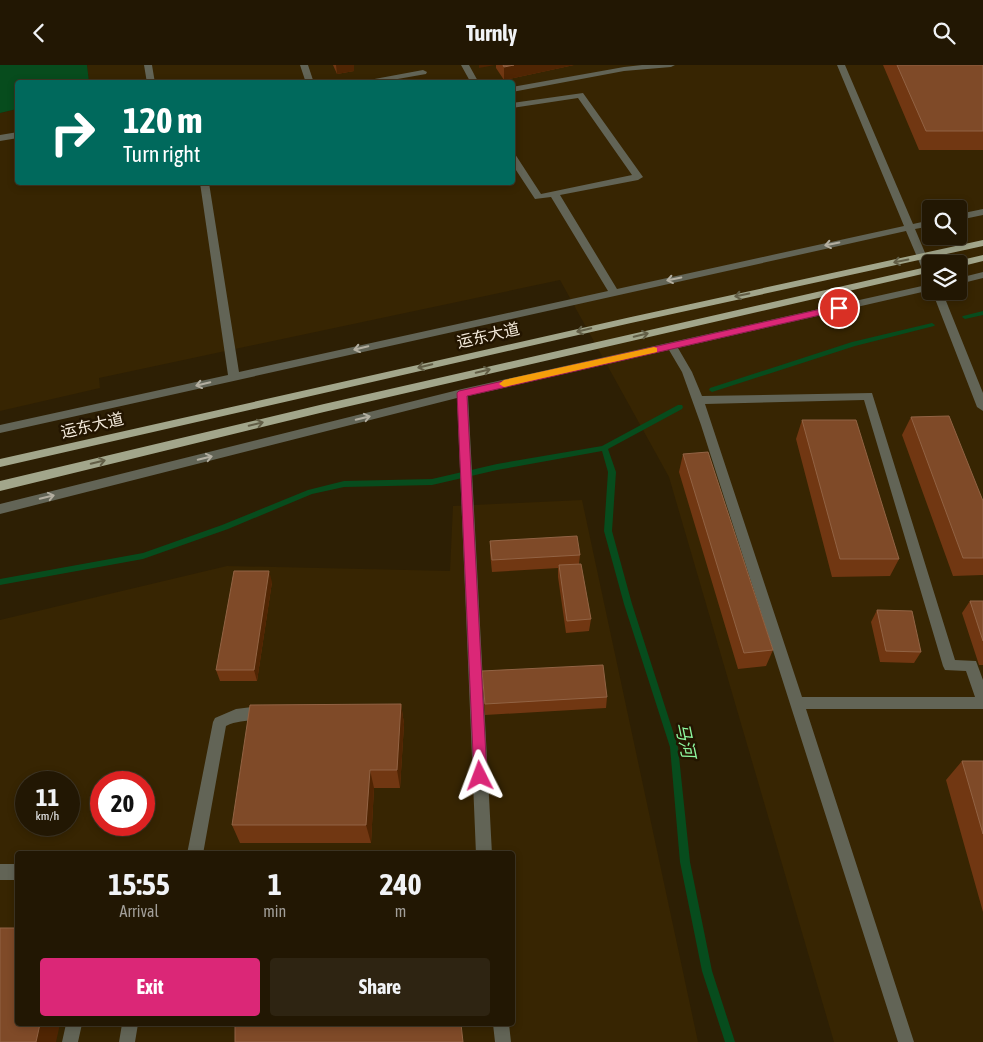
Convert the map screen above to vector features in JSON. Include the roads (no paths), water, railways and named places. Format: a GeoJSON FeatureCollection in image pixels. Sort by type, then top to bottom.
{"type":"FeatureCollection","features":[{"type":"Feature","properties":{"kind":"main road","name":"运东大道"},"geometry":{"type":"LineString","coordinates":[[927,255],[983,243]]}},
{"type":"Feature","properties":{"kind":"main road","name":"运东大道"},"geometry":{"type":"LineString","coordinates":[[0,463],[593,328],[922,256]]}},
{"type":"Feature","properties":{"kind":"main road"},"geometry":{"type":"LineString","coordinates":[[967,262],[983,258]]}},
{"type":"Feature","properties":{"kind":"main road"},"geometry":{"type":"LineString","coordinates":[[0,486],[324,408],[922,274]]}},
{"type":"Feature","properties":{"kind":"lane"},"geometry":{"type":"LineString","coordinates":[[148,65],[150,80]]}},
{"type":"Feature","properties":{"kind":"lane"},"geometry":{"type":"LineString","coordinates":[[304,65],[309,80]]}},
{"type":"Feature","properties":{"kind":"lane"},"geometry":{"type":"LineString","coordinates":[[464,65],[473,80]]}},
{"type":"Feature","properties":{"kind":"lane"},"geometry":{"type":"LineString","coordinates":[[515,89],[624,69],[671,65]]}},
{"type":"Feature","properties":{"kind":"lane"},"geometry":{"type":"LineString","coordinates":[[841,65],[922,256]]}},
{"type":"Feature","properties":{"kind":"lane"},"geometry":{"type":"LineString","coordinates":[[375,80],[423,72]]}},
{"type":"Feature","properties":{"kind":"lane"},"geometry":{"type":"LineString","coordinates":[[515,106],[580,95],[638,177],[538,197],[515,161]]}},
{"type":"Feature","properties":{"kind":"lane"},"geometry":{"type":"LineString","coordinates":[[0,138],[15,136]]}},
{"type":"Feature","properties":{"kind":"lane"},"geometry":{"type":"LineString","coordinates":[[204,185],[234,377]]}},
{"type":"Feature","properties":{"kind":"lane"},"geometry":{"type":"LineString","coordinates":[[554,194],[614,292]]}},
{"type":"Feature","properties":{"kind":"lane"},"geometry":{"type":"LineString","coordinates":[[967,215],[983,212]]}},
{"type":"Feature","properties":{"kind":"lane"},"geometry":{"type":"LineString","coordinates":[[0,429],[922,225]]}},
{"type":"Feature","properties":{"kind":"lane"},"geometry":{"type":"LineString","coordinates":[[967,279],[983,275]]}},
{"type":"Feature","properties":{"kind":"lane"},"geometry":{"type":"LineString","coordinates":[[0,509],[462,393],[922,289]]}},
{"type":"Feature","properties":{"kind":"lane"},"geometry":{"type":"LineString","coordinates":[[941,300],[983,407]]}},
{"type":"Feature","properties":{"kind":"lane"},"geometry":{"type":"LineString","coordinates":[[672,346],[686,371],[707,425],[906,1042]]}},
{"type":"Feature","properties":{"kind":"lane"},"geometry":{"type":"LineString","coordinates":[[462,393],[484,851]]}},
{"type":"Feature","properties":{"kind":"lane"},"geometry":{"type":"LineString","coordinates":[[697,400],[868,397],[950,667],[971,665],[983,702],[797,703]]}},
{"type":"Feature","properties":{"kind":"lane"},"geometry":{"type":"LineString","coordinates":[[197,851],[220,722],[231,716],[243,713],[281,713]]}},
{"type":"Feature","properties":{"kind":"lane"},"geometry":{"type":"LineString","coordinates":[[0,872],[15,873]]}},
{"type":"Feature","properties":{"kind":"lane"},"geometry":{"type":"LineString","coordinates":[[70,1042],[74,1026]]}},
{"type":"Feature","properties":{"kind":"lane"},"geometry":{"type":"LineString","coordinates":[[127,1042],[130,1026]]}},
{"type":"Feature","properties":{"kind":"lane"},"geometry":{"type":"LineString","coordinates":[[500,1026],[503,1042]]}},
{"type":"Feature","properties":{"kind":"waterway"},"geometry":{"type":"LineString","coordinates":[[965,317],[983,313]]}},
{"type":"Feature","properties":{"kind":"waterway"},"geometry":{"type":"LineString","coordinates":[[712,390],[854,344],[932,325]]}},
{"type":"Feature","properties":{"kind":"waterway"},"geometry":{"type":"LineString","coordinates":[[604,448],[680,407]]}},
{"type":"Feature","properties":{"kind":"waterway"},"geometry":{"type":"LineString","coordinates":[[0,582],[143,556],[225,527],[311,492],[344,484],[432,482],[497,467],[604,448]]}},
{"type":"Feature","properties":{"kind":"waterway","name":"马河"},"geometry":{"type":"LineString","coordinates":[[604,448],[612,472],[608,531],[628,604],[674,747],[685,862],[707,971],[730,1042]]}}]}
